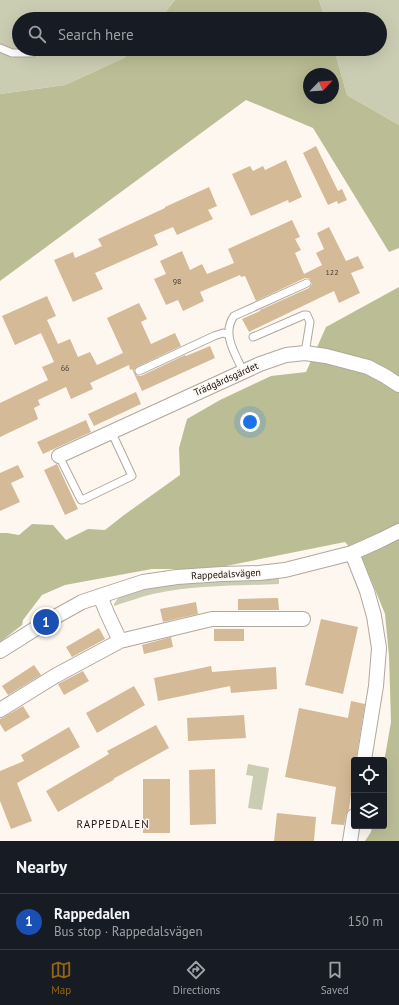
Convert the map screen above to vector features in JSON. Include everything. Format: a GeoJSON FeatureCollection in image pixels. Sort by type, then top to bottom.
{"type":"FeatureCollection","features":[{"type":"Feature","properties":{"kind":"street","name":"Trädgårdsgärdet"},"geometry":{"type":"LineString","coordinates":[[59,456],[243,371],[286,354],[326,356],[368,367],[399,385]]}},
{"type":"Feature","properties":{"kind":"street","name":"Rappedalsvägen"},"geometry":{"type":"LineString","coordinates":[[0,651],[46,622],[82,602],[143,582],[177,577],[259,573],[285,570],[352,553],[399,531]]}},
{"type":"Feature","properties":{"kind":"street"},"geometry":{"type":"LineString","coordinates":[[352,553],[367,591],[374,616],[379,648],[376,686],[364,757]]}},
{"type":"Feature","properties":{"kind":"street"},"geometry":{"type":"LineString","coordinates":[[100,596],[120,641]]}},
{"type":"Feature","properties":{"kind":"street"},"geometry":{"type":"LineString","coordinates":[[0,710],[55,676],[120,641],[212,619],[303,620]]}},
{"type":"Feature","properties":{"kind":"street"},"geometry":{"type":"LineString","coordinates":[[350,841],[352,829]]}},
{"type":"Feature","properties":{"kind":"lane"},"geometry":{"type":"LineString","coordinates":[[0,48],[12,53]]}},
{"type":"Feature","properties":{"kind":"lane"},"geometry":{"type":"LineString","coordinates":[[243,371],[230,343],[229,336],[234,316],[307,283]]}},
{"type":"Feature","properties":{"kind":"lane"},"geometry":{"type":"LineString","coordinates":[[253,337],[307,315],[310,322],[305,354]]}},
{"type":"Feature","properties":{"kind":"lane"},"geometry":{"type":"LineString","coordinates":[[139,371],[214,336],[223,333],[229,336]]}},
{"type":"Feature","properties":{"kind":"lane"},"geometry":{"type":"LineString","coordinates":[[59,456],[81,500],[132,476],[112,431]]}},
{"type":"Feature","properties":{"kind":"green space"},"geometry":{"type":"Polygon","coordinates":[[[0,0],[175,0],[166,12],[12,12],[12,56],[126,56],[65,85],[0,94],[0,0]]]}},
{"type":"Feature","properties":{"kind":"green space"},"geometry":{"type":"Polygon","coordinates":[[[175,0],[319,0],[323,12],[166,12],[175,0]]]}},
{"type":"Feature","properties":{"kind":"green space"},"geometry":{"type":"Polygon","coordinates":[[[319,0],[399,0],[399,125],[347,95],[336,56],[387,56],[387,12],[323,12],[319,0]]]}},
{"type":"Feature","properties":{"kind":"green space"},"geometry":{"type":"Polygon","coordinates":[[[126,56],[336,56],[347,95],[399,125],[399,248],[389,252],[313,128],[246,100],[0,281],[0,94],[65,85],[126,56]]]}},
{"type":"Feature","properties":{"kind":"green space"},"geometry":{"type":"Polygon","coordinates":[[[399,287],[399,841],[365,841],[372,829],[387,829],[387,757],[385,757],[391,722],[389,656],[385,614],[365,565],[345,542],[211,569],[152,569],[65,585],[42,595],[23,620],[22,625],[0,642],[0,533],[19,535],[32,524],[53,525],[66,540],[88,529],[105,530],[180,475],[179,448],[187,419],[220,400],[271,376],[306,372],[326,327],[399,287]]]}},
{"type":"Feature","properties":{"kind":"green space"},"geometry":{"type":"Polygon","coordinates":[[[279,577],[279,584],[216,586],[168,591],[138,598],[114,606],[119,597],[137,591],[174,584],[279,577]]]}},
{"type":"Feature","properties":{"kind":"green space"},"geometry":{"type":"Polygon","coordinates":[[[248,764],[269,768],[262,810],[248,808],[253,776],[246,775],[248,764]]]}},
{"type":"Feature","properties":{"kind":"building"},"geometry":{"type":"Polygon","coordinates":[[[316,146],[338,191],[342,189],[347,200],[338,204],[337,201],[328,205],[303,153],[316,146]]]}},
{"type":"Feature","properties":{"kind":"building"},"geometry":{"type":"Polygon","coordinates":[[[286,160],[302,197],[289,203],[288,200],[251,216],[232,174],[250,166],[253,171],[263,166],[265,170],[286,160]]]}},
{"type":"Feature","properties":{"kind":"building"},"geometry":{"type":"Polygon","coordinates":[[[209,187],[217,206],[208,210],[213,219],[177,235],[173,227],[154,235],[158,245],[95,273],[103,289],[73,302],[54,260],[73,252],[75,258],[102,246],[98,239],[209,187]]]}},
{"type":"Feature","properties":{"kind":"building"},"geometry":{"type":"Polygon","coordinates":[[[292,220],[300,237],[295,239],[301,250],[295,253],[304,274],[322,265],[316,253],[324,249],[317,233],[329,227],[346,261],[358,256],[364,268],[351,273],[360,293],[339,303],[334,291],[249,332],[242,319],[309,288],[312,284],[310,279],[305,278],[256,301],[245,276],[241,277],[240,275],[200,292],[204,301],[183,311],[178,300],[166,305],[154,279],[166,274],[160,261],[182,251],[190,270],[202,264],[207,274],[234,263],[228,249],[292,220]]]}},
{"type":"Feature","properties":{"kind":"building"},"geometry":{"type":"Polygon","coordinates":[[[47,296],[56,316],[47,320],[58,344],[70,339],[78,357],[90,352],[97,365],[123,353],[107,318],[139,303],[147,319],[141,322],[151,344],[175,333],[181,346],[137,367],[134,370],[136,375],[141,376],[185,355],[186,356],[210,346],[215,358],[142,391],[132,369],[130,370],[129,365],[90,383],[93,389],[71,399],[66,387],[38,400],[40,405],[34,408],[38,419],[0,437],[0,403],[48,380],[42,367],[54,362],[41,333],[15,345],[2,316],[47,296]]]}},
{"type":"Feature","properties":{"kind":"building"},"geometry":{"type":"Polygon","coordinates":[[[136,392],[141,404],[94,426],[88,414],[136,392]]]}},
{"type":"Feature","properties":{"kind":"building"},"geometry":{"type":"Polygon","coordinates":[[[86,420],[91,432],[43,454],[37,442],[86,420]]]}},
{"type":"Feature","properties":{"kind":"building"},"geometry":{"type":"Polygon","coordinates":[[[57,464],[78,509],[65,515],[44,470],[57,464]]]}},
{"type":"Feature","properties":{"kind":"building"},"geometry":{"type":"Polygon","coordinates":[[[18,465],[24,477],[11,483],[20,502],[0,511],[0,473],[18,465]]]}},
{"type":"Feature","properties":{"kind":"building"},"geometry":{"type":"Polygon","coordinates":[[[278,598],[279,610],[238,610],[238,599],[278,598]]]}},
{"type":"Feature","properties":{"kind":"building"},"geometry":{"type":"Polygon","coordinates":[[[196,602],[198,614],[163,622],[160,609],[196,602]]]}},
{"type":"Feature","properties":{"kind":"building"},"geometry":{"type":"Polygon","coordinates":[[[321,619],[358,627],[343,694],[305,685],[321,619]]]}},
{"type":"Feature","properties":{"kind":"building"},"geometry":{"type":"Polygon","coordinates":[[[99,628],[105,639],[72,657],[66,647],[99,628]]]}},
{"type":"Feature","properties":{"kind":"building"},"geometry":{"type":"Polygon","coordinates":[[[214,629],[244,629],[244,641],[214,641],[214,629]]]}},
{"type":"Feature","properties":{"kind":"building"},"geometry":{"type":"Polygon","coordinates":[[[171,637],[173,647],[144,654],[142,645],[171,637]]]}},
{"type":"Feature","properties":{"kind":"building"},"geometry":{"type":"Polygon","coordinates":[[[34,665],[41,675],[8,695],[2,686],[34,665]]]}},
{"type":"Feature","properties":{"kind":"building"},"geometry":{"type":"Polygon","coordinates":[[[211,666],[212,672],[276,667],[277,689],[231,693],[230,686],[158,701],[154,678],[211,666]]]}},
{"type":"Feature","properties":{"kind":"building"},"geometry":{"type":"Polygon","coordinates":[[[83,671],[89,681],[64,695],[58,684],[83,671]]]}},
{"type":"Feature","properties":{"kind":"building"},"geometry":{"type":"Polygon","coordinates":[[[134,686],[145,705],[97,733],[86,713],[134,686]]]}},
{"type":"Feature","properties":{"kind":"building"},"geometry":{"type":"Polygon","coordinates":[[[351,701],[365,704],[356,757],[351,757],[351,795],[349,809],[346,814],[344,825],[331,824],[336,787],[285,777],[299,708],[348,718],[351,701]]]}},
{"type":"Feature","properties":{"kind":"building"},"geometry":{"type":"Polygon","coordinates":[[[23,706],[30,717],[5,732],[0,724],[0,719],[23,706]]]}},
{"type":"Feature","properties":{"kind":"building"},"geometry":{"type":"Polygon","coordinates":[[[244,715],[246,738],[188,741],[187,718],[244,715]]]}},
{"type":"Feature","properties":{"kind":"building"},"geometry":{"type":"Polygon","coordinates":[[[156,725],[169,748],[58,812],[46,791],[109,754],[107,751],[156,725]]]}},
{"type":"Feature","properties":{"kind":"building"},"geometry":{"type":"Polygon","coordinates":[[[69,727],[80,747],[17,783],[32,821],[11,829],[0,801],[0,771],[24,761],[21,755],[69,727]]]}},
{"type":"Feature","properties":{"kind":"building"},"geometry":{"type":"Polygon","coordinates":[[[215,769],[216,824],[190,825],[189,770],[215,769]]]}},
{"type":"Feature","properties":{"kind":"building"},"geometry":{"type":"Polygon","coordinates":[[[143,779],[170,779],[170,833],[143,833],[143,779]]]}},
{"type":"Feature","properties":{"kind":"building"},"geometry":{"type":"Polygon","coordinates":[[[277,813],[316,817],[314,841],[274,841],[277,813]]]}},
{"type":"Feature","properties":{"kind":"place","name":"Rappedalen"},"geometry":{"type":"Point","coordinates":[46,622]}},
{"type":"Feature","properties":{"kind":"district","name":"RAPPEDALEN"},"geometry":{"type":"Point","coordinates":[113,824]}}]}
